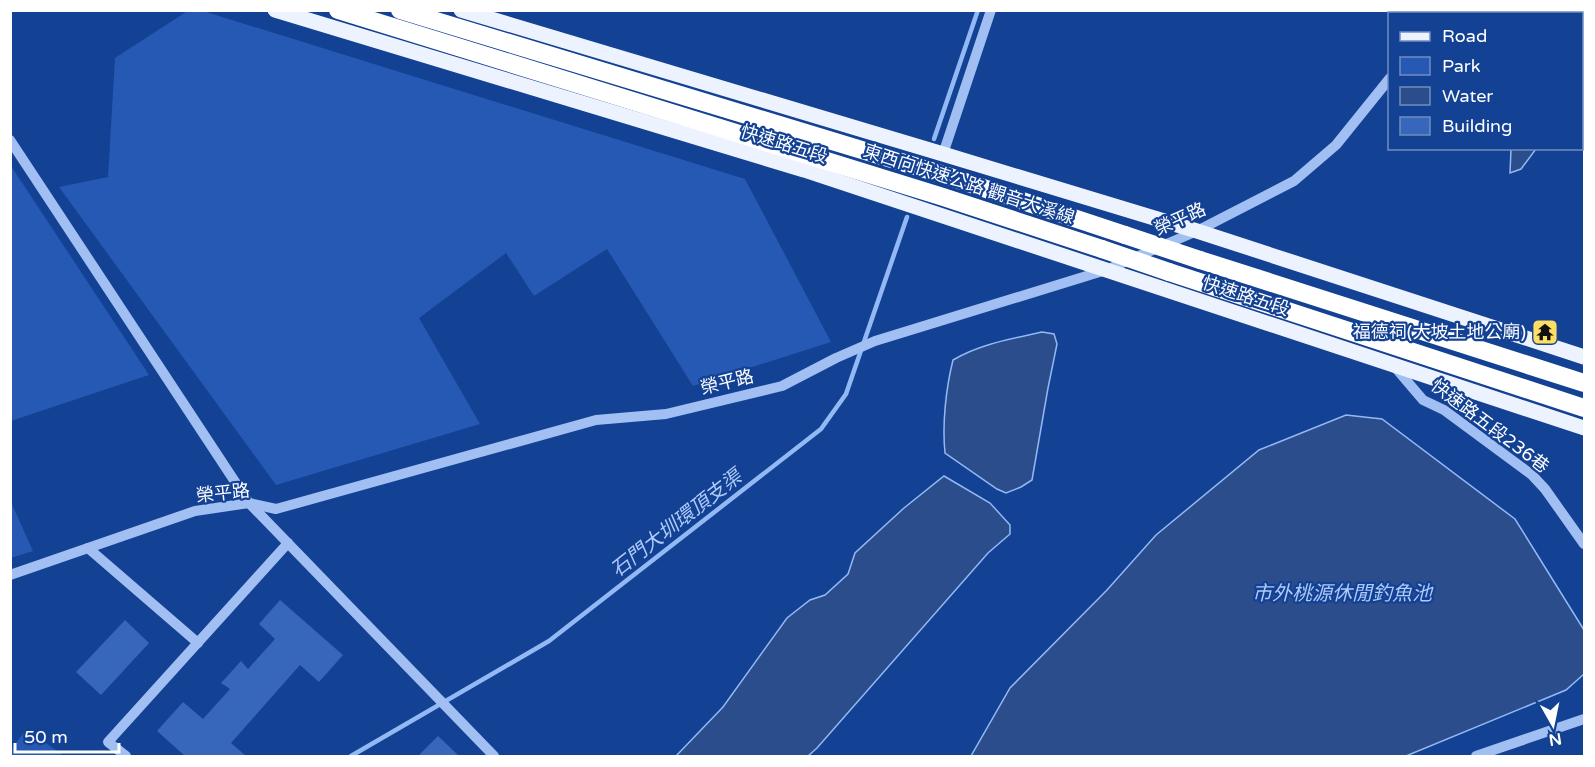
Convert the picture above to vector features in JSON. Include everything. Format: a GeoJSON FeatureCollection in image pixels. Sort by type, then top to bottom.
{"type":"FeatureCollection","features":[{"type":"Feature","properties":{"kind":"highway","name":"東西向快速公路 觀音大溪線"},"geometry":{"type":"LineString","coordinates":[[338,10],[917,189],[1584,408]]}},
{"type":"Feature","properties":{"kind":"highway","name":"東西向快速公路 觀音大溪線"},"geometry":{"type":"LineString","coordinates":[[400,10],[924,169],[1584,383]]}},
{"type":"Feature","properties":{"kind":"main road","name":"快速路五段"},"geometry":{"type":"LineString","coordinates":[[275,10],[804,170],[1584,428]]}},
{"type":"Feature","properties":{"kind":"main road","name":"快速路五段"},"geometry":{"type":"LineString","coordinates":[[461,10],[1197,231],[1584,357]]}},
{"type":"Feature","properties":{"kind":"street"},"geometry":{"type":"LineString","coordinates":[[943,154],[991,10]]}},
{"type":"Feature","properties":{"kind":"street","name":"榮平路"},"geometry":{"type":"LineString","coordinates":[[10,575],[195,511],[249,503],[276,509],[596,420],[666,414],[782,386],[836,357],[875,341],[1106,270],[1197,231],[1294,181],[1336,145],[1388,79]]}},
{"type":"Feature","properties":{"kind":"street"},"geometry":{"type":"LineString","coordinates":[[10,140],[249,503],[494,756]]}},
{"type":"Feature","properties":{"kind":"street","name":"快速路五段236巷"},"geometry":{"type":"LineString","coordinates":[[1394,366],[1423,400],[1444,410],[1532,475],[1545,489],[1584,544]]}},
{"type":"Feature","properties":{"kind":"street"},"geometry":{"type":"LineString","coordinates":[[126,756],[108,742],[288,543]]}},
{"type":"Feature","properties":{"kind":"street"},"geometry":{"type":"LineString","coordinates":[[88,548],[198,643]]}},
{"type":"Feature","properties":{"kind":"street"},"geometry":{"type":"LineString","coordinates":[[1476,756],[1584,719]]}},
{"type":"Feature","properties":{"kind":"green space"},"geometry":{"type":"Polygon","coordinates":[[[189,10],[203,11],[745,179],[831,342],[693,386],[607,249],[534,296],[506,253],[419,318],[480,424],[276,485],[59,187],[108,177],[115,58],[189,10]]]}},
{"type":"Feature","properties":{"kind":"green space"},"geometry":{"type":"Polygon","coordinates":[[[11,166],[149,375],[10,421],[11,166]]]}},
{"type":"Feature","properties":{"kind":"green space"},"geometry":{"type":"Polygon","coordinates":[[[10,500],[33,551],[11,558],[10,558],[10,500]]]}},
{"type":"Feature","properties":{"kind":"green space"},"geometry":{"type":"Polygon","coordinates":[[[26,729],[64,756],[11,756],[11,750],[26,729]]]}},
{"type":"Feature","properties":{"kind":"water"},"geometry":{"type":"Polygon","coordinates":[[[1511,150],[1535,150],[1521,169],[1510,173],[1511,150]]]}},
{"type":"Feature","properties":{"kind":"water"},"geometry":{"type":"Polygon","coordinates":[[[1042,332],[1054,334],[1057,344],[1032,480],[1006,493],[945,453],[944,418],[953,360],[963,354],[996,343],[1042,332]]]}},
{"type":"Feature","properties":{"kind":"water","name":"市外桃源休閒釣魚池"},"geometry":{"type":"Polygon","coordinates":[[[1346,415],[1382,419],[1515,519],[1584,630],[1584,674],[1566,690],[1406,756],[971,756],[1010,688],[1107,590],[1156,535],[1259,450],[1346,415]]]}},
{"type":"Feature","properties":{"kind":"water"},"geometry":{"type":"Polygon","coordinates":[[[944,476],[990,503],[1010,525],[1010,534],[988,553],[817,748],[808,756],[676,756],[723,707],[787,618],[810,600],[825,595],[848,574],[855,553],[904,508],[944,476]]]}},
{"type":"Feature","properties":{"kind":"building"},"geometry":{"type":"Polygon","coordinates":[[[280,600],[343,655],[319,682],[300,665],[231,743],[246,756],[185,756],[157,731],[183,702],[203,719],[230,689],[221,683],[241,661],[248,669],[275,639],[259,624],[280,600]]]}},
{"type":"Feature","properties":{"kind":"building"},"geometry":{"type":"Polygon","coordinates":[[[125,620],[149,643],[101,695],[76,672],[125,620]]]}},
{"type":"Feature","properties":{"kind":"building"},"geometry":{"type":"Polygon","coordinates":[[[438,736],[459,756],[418,756],[438,736]]]}},
{"type":"Feature","properties":{"kind":"waterway","name":"石門大圳環頂支渠"},"geometry":{"type":"LineString","coordinates":[[934,139],[978,10]]}},
{"type":"Feature","properties":{"kind":"waterway","name":"石門大圳環頂支渠"},"geometry":{"type":"LineString","coordinates":[[351,756],[549,641],[821,429],[846,394],[907,217]]}},
{"type":"Feature","properties":{"kind":"place","name":"福德祠(大坡土地公廟)"},"geometry":{"type":"Point","coordinates":[1545,332]}}]}
